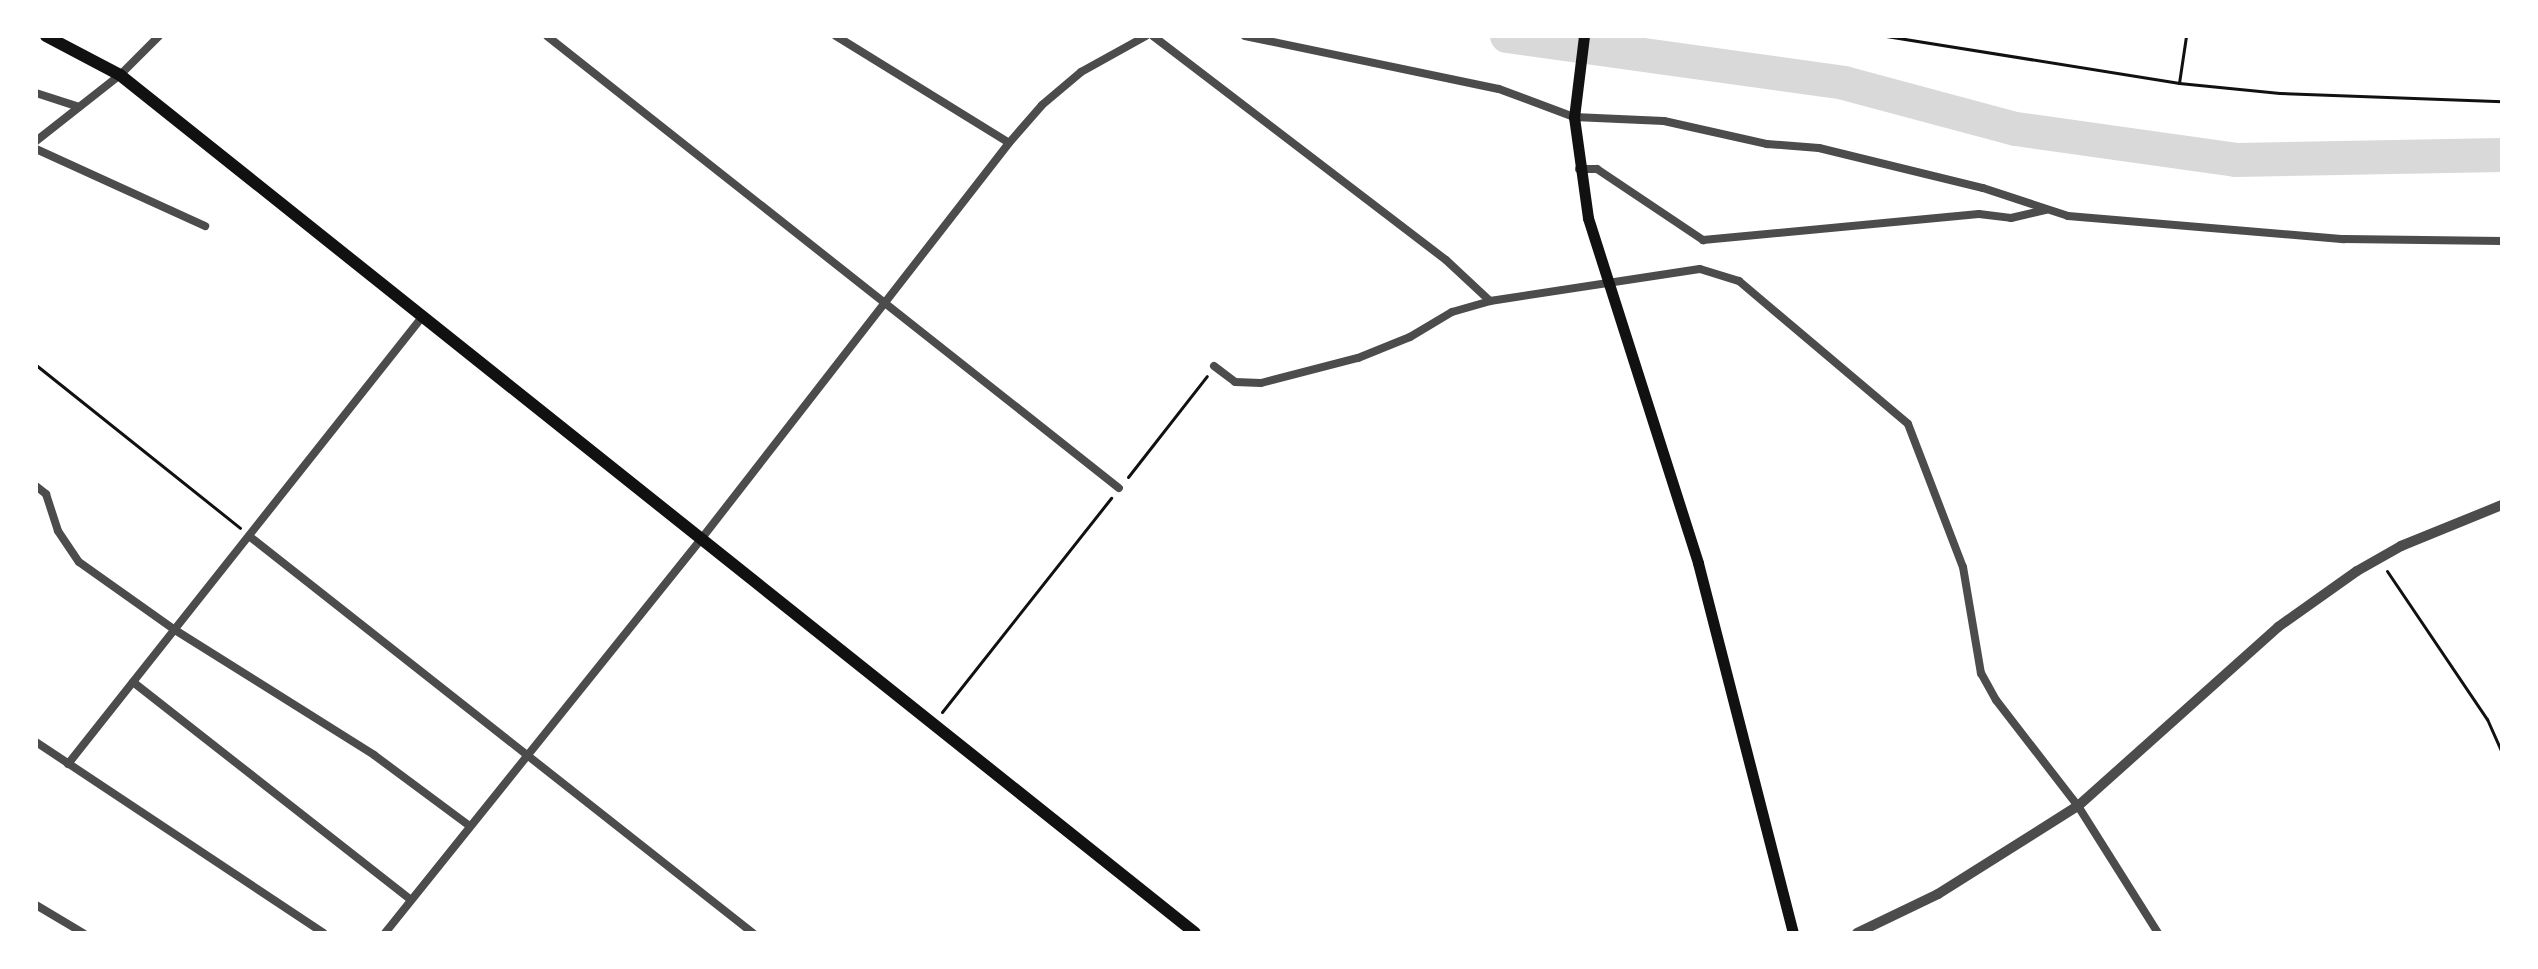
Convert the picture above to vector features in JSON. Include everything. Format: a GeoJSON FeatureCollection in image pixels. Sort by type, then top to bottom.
{"type":"FeatureCollection","features":[{"type":"Feature","properties":{"kind":"main road"},"geometry":{"type":"LineString","coordinates":[[46,36],[120,75],[935,721],[1195,933]]}},
{"type":"Feature","properties":{"kind":"main road"},"geometry":{"type":"LineString","coordinates":[[1584,36],[1574,117],[1578,169],[1698,563],[1793,933]]}},
{"type":"Feature","properties":{"kind":"street"},"geometry":{"type":"LineString","coordinates":[[36,141],[120,75],[159,36]]}},
{"type":"Feature","properties":{"kind":"street"},"geometry":{"type":"LineString","coordinates":[[547,36],[1119,488]]}},
{"type":"Feature","properties":{"kind":"street"},"geometry":{"type":"LineString","coordinates":[[836,36],[1009,143]]}},
{"type":"Feature","properties":{"kind":"street"},"geometry":{"type":"LineString","coordinates":[[385,933],[467,824],[702,538],[1009,143],[1042,105],[1081,72],[1146,36]]}},
{"type":"Feature","properties":{"kind":"street"},"geometry":{"type":"LineString","coordinates":[[1153,36],[1446,260],[1490,301]]}},
{"type":"Feature","properties":{"kind":"street"},"geometry":{"type":"LineString","coordinates":[[1245,36],[1499,89],[1574,117],[1664,121],[1767,144],[1819,148],[1983,188],[2046,210],[2169,228],[2502,241]]}},
{"type":"Feature","properties":{"kind":"street"},"geometry":{"type":"LineString","coordinates":[[36,93],[79,107]]}},
{"type":"Feature","properties":{"kind":"street"},"geometry":{"type":"LineString","coordinates":[[36,149],[205,226]]}},
{"type":"Feature","properties":{"kind":"street"},"geometry":{"type":"LineString","coordinates":[[1578,169],[1597,169],[1703,240],[1979,214],[2011,218],[2046,210]]}},
{"type":"Feature","properties":{"kind":"street"},"geometry":{"type":"LineString","coordinates":[[1214,366],[1235,382],[1306,374],[1358,358],[1410,337],[1452,312],[1490,301],[1611,285],[1700,269],[1719,271],[1739,281],[1894,408],[1922,454],[1963,567],[1981,673],[1996,700],[2078,806],[2158,933]]}},
{"type":"Feature","properties":{"kind":"street"},"geometry":{"type":"LineString","coordinates":[[68,764],[422,317]]}},
{"type":"Feature","properties":{"kind":"street"},"geometry":{"type":"LineString","coordinates":[[36,486],[46,494],[58,531],[79,562],[175,630],[374,755],[467,824]]}},
{"type":"Feature","properties":{"kind":"street"},"geometry":{"type":"LineString","coordinates":[[1857,933],[1938,894],[2078,806],[2278,627],[2379,557],[2502,505]]}},
{"type":"Feature","properties":{"kind":"street"},"geometry":{"type":"LineString","coordinates":[[249,536],[753,933]]}},
{"type":"Feature","properties":{"kind":"street"},"geometry":{"type":"LineString","coordinates":[[133,682],[410,899]]}},
{"type":"Feature","properties":{"kind":"street"},"geometry":{"type":"LineString","coordinates":[[36,742],[323,933]]}},
{"type":"Feature","properties":{"kind":"street"},"geometry":{"type":"LineString","coordinates":[[36,905],[83,933]]}},
{"type":"Feature","properties":{"kind":"path"},"geometry":{"type":"LineString","coordinates":[[1886,36],[2179,83],[2280,93],[2502,101]]}},
{"type":"Feature","properties":{"kind":"path"},"geometry":{"type":"LineString","coordinates":[[2179,83],[2186,36]]}},
{"type":"Feature","properties":{"kind":"path"},"geometry":{"type":"LineString","coordinates":[[36,365],[249,536]]}},
{"type":"Feature","properties":{"kind":"path"},"geometry":{"type":"LineString","coordinates":[[935,721],[1214,366]]}},
{"type":"Feature","properties":{"kind":"path"},"geometry":{"type":"LineString","coordinates":[[2379,557],[2487,719],[2502,753]]}},
{"type":"Feature","properties":{"kind":"waterway"},"geometry":{"type":"LineString","coordinates":[[1507,36],[1844,83],[2016,129],[2236,160],[2502,155]]}}]}
